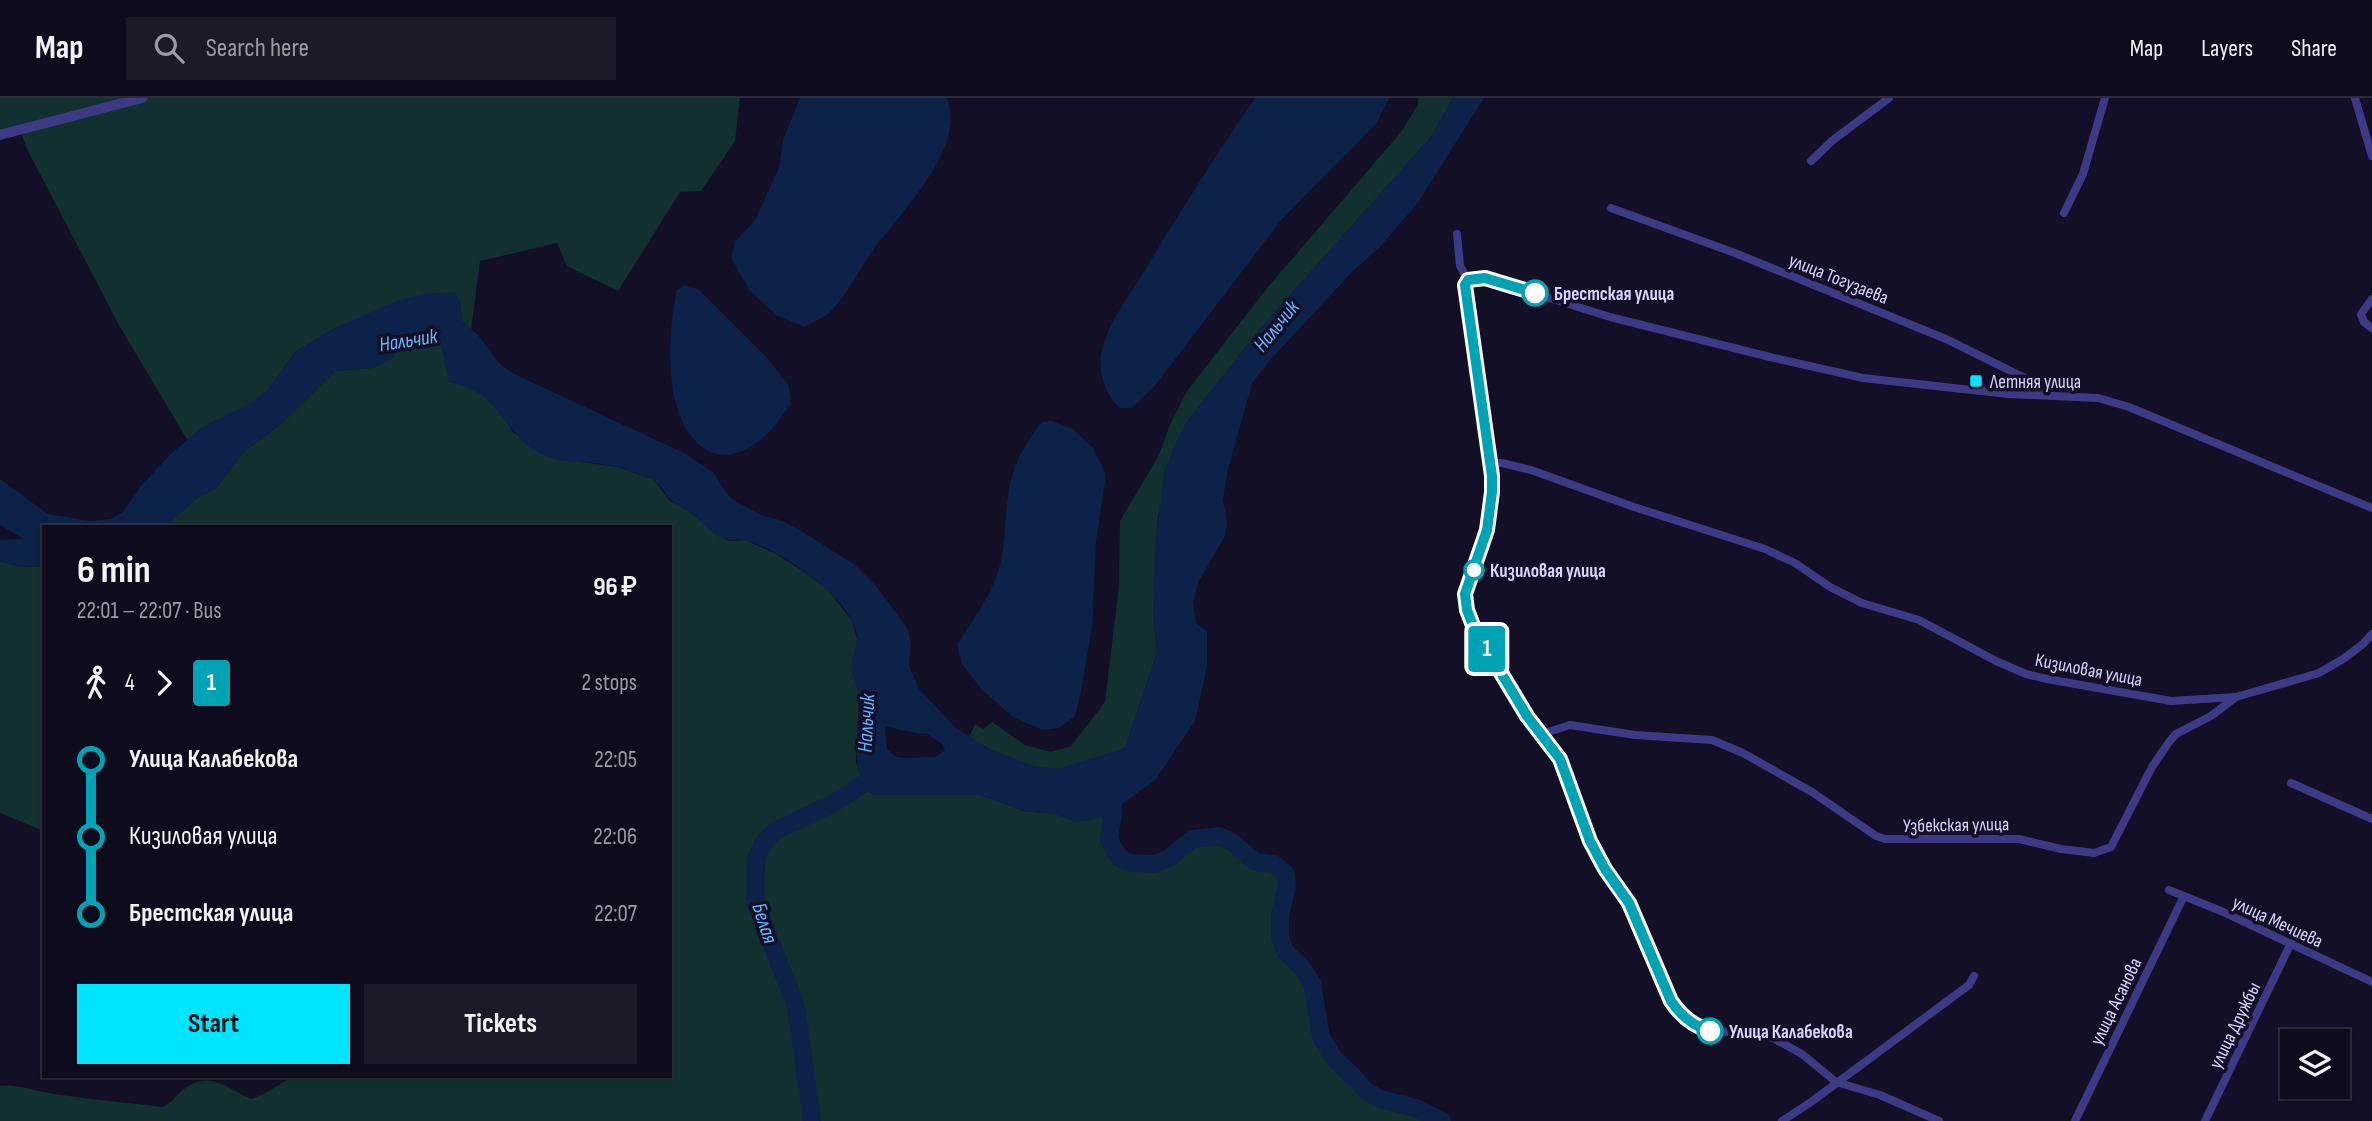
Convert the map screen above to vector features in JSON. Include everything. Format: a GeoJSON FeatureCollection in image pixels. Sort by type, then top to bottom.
{"type":"FeatureCollection","features":[{"type":"Feature","properties":{"kind":"street"},"geometry":{"type":"LineString","coordinates":[[0,135],[142,98]]}},
{"type":"Feature","properties":{"kind":"street"},"geometry":{"type":"LineString","coordinates":[[1811,161],[1833,140],[1889,98]]}},
{"type":"Feature","properties":{"kind":"street"},"geometry":{"type":"LineString","coordinates":[[2064,214],[2083,174],[2105,98]]}},
{"type":"Feature","properties":{"kind":"street"},"geometry":{"type":"LineString","coordinates":[[2355,98],[2372,156]]}},
{"type":"Feature","properties":{"kind":"street","name":"улица Тогузаева"},"geometry":{"type":"LineString","coordinates":[[1611,208],[1735,253],[1946,340],[2039,385],[2045,395]]}},
{"type":"Feature","properties":{"kind":"street"},"geometry":{"type":"LineString","coordinates":[[1457,234],[1460,266],[1468,280],[1465,289],[1492,492],[1487,530],[1466,590],[1465,603],[1474,628],[1527,716],[1560,759],[1590,841],[1605,869],[1629,903],[1662,984],[1680,1014],[1705,1030],[1746,1033],[1781,1041],[1802,1054],[1836,1082],[1880,1095],[1929,1119],[1939,1121]]}},
{"type":"Feature","properties":{"kind":"street"},"geometry":{"type":"LineString","coordinates":[[1468,280],[1485,278],[1621,320],[1863,378],[2008,394],[2112,401],[2372,508]]}},
{"type":"Feature","properties":{"kind":"street"},"geometry":{"type":"LineString","coordinates":[[2372,299],[2361,314],[2364,322],[2372,328]]}},
{"type":"Feature","properties":{"kind":"street","name":"Кизиловая улица"},"geometry":{"type":"LineString","coordinates":[[1490,463],[1531,470],[1765,550],[1795,563],[1830,587],[1854,599],[1926,623],[1996,661],[2034,676],[2171,701],[2236,697],[2319,673],[2343,659],[2372,634]]}},
{"type":"Feature","properties":{"kind":"street","name":"Узбекская улица"},"geometry":{"type":"LineString","coordinates":[[1542,734],[1570,726],[1635,735],[1712,740],[1743,753],[1812,792],[1885,839],[2020,839],[2061,849],[2094,853],[2111,847],[2152,767],[2176,734],[2211,716],[2236,697]]}},
{"type":"Feature","properties":{"kind":"street"},"geometry":{"type":"LineString","coordinates":[[2291,783],[2372,819]]}},
{"type":"Feature","properties":{"kind":"street","name":"улица Мечиева"},"geometry":{"type":"LineString","coordinates":[[2169,890],[2372,982]]}},
{"type":"Feature","properties":{"kind":"street","name":"улица Асанова"},"geometry":{"type":"LineString","coordinates":[[2075,1121],[2184,896]]}},
{"type":"Feature","properties":{"kind":"street","name":"улица Дружбы"},"geometry":{"type":"LineString","coordinates":[[2205,1121],[2291,943]]}},
{"type":"Feature","properties":{"kind":"street"},"geometry":{"type":"LineString","coordinates":[[1782,1121],[1818,1098],[1969,985],[1974,976]]}},
{"type":"Feature","properties":{"kind":"green space"},"geometry":{"type":"Polygon","coordinates":[[[0,98],[740,98],[735,141],[701,191],[680,192],[618,291],[567,266],[557,243],[480,261],[471,330],[462,321],[460,302],[337,327],[295,352],[268,390],[250,404],[201,428],[188,441],[120,327],[28,151],[20,130],[0,135],[0,98]]]}},
{"type":"Feature","properties":{"kind":"green space"},"geometry":{"type":"Polygon","coordinates":[[[1418,98],[1453,98],[1431,137],[1259,330],[1186,423],[1158,516],[1153,615],[1157,653],[1125,748],[1072,767],[1056,769],[1011,759],[969,737],[975,724],[983,729],[992,722],[1025,745],[1051,752],[1071,746],[1105,702],[1119,586],[1120,521],[1159,455],[1187,391],[1268,287],[1401,132],[1418,105],[1418,98]]]}},
{"type":"Feature","properties":{"kind":"green space"},"geometry":{"type":"Polygon","coordinates":[[[411,341],[428,341],[442,347],[449,382],[464,385],[483,395],[495,406],[514,433],[566,460],[618,467],[654,480],[670,501],[689,511],[718,536],[729,541],[746,540],[776,554],[828,590],[852,621],[858,642],[852,668],[859,693],[856,762],[866,791],[877,795],[981,795],[1024,811],[1056,814],[1076,822],[1105,817],[1113,810],[1109,838],[1120,858],[1129,863],[1155,864],[1169,858],[1193,839],[1219,836],[1232,842],[1255,862],[1274,864],[1286,874],[1287,885],[1280,915],[1280,938],[1285,951],[1303,969],[1312,983],[1321,1036],[1335,1060],[1366,1092],[1380,1099],[1416,1108],[1442,1121],[0,1121],[0,1086],[17,1086],[73,1097],[163,1107],[184,1089],[203,1081],[219,1083],[251,1099],[291,1078],[672,1078],[672,525],[167,525],[195,499],[215,489],[245,451],[280,425],[335,371],[372,368],[390,360],[403,345],[411,341]]]}},
{"type":"Feature","properties":{"kind":"green space"},"geometry":{"type":"Polygon","coordinates":[[[0,561],[21,567],[42,566],[42,830],[0,813],[0,561]]]}},
{"type":"Feature","properties":{"kind":"water"},"geometry":{"type":"Polygon","coordinates":[[[800,98],[947,98],[951,118],[948,139],[939,159],[913,200],[867,259],[838,304],[826,315],[804,327],[776,315],[750,291],[731,258],[735,242],[755,220],[779,168],[783,140],[800,98]]]}},
{"type":"Feature","properties":{"kind":"water"},"geometry":{"type":"Polygon","coordinates":[[[1255,98],[1389,98],[1376,124],[1282,219],[1154,387],[1132,408],[1120,408],[1106,389],[1102,373],[1101,357],[1105,339],[1120,308],[1255,98]]]}},
{"type":"Feature","properties":{"kind":"water","name":"Нальчик"},"geometry":{"type":"Polygon","coordinates":[[[1453,98],[1484,98],[1417,204],[1379,248],[1353,271],[1272,358],[1252,383],[1227,473],[1223,500],[1227,522],[1225,536],[1199,581],[1193,602],[1196,623],[1207,632],[1207,666],[1195,721],[1156,779],[1105,817],[1076,822],[1056,814],[1024,811],[981,795],[877,795],[866,791],[857,754],[860,706],[852,660],[857,635],[852,621],[834,596],[807,573],[777,554],[749,541],[718,536],[690,512],[672,501],[651,479],[609,465],[554,459],[533,449],[482,395],[449,382],[442,347],[428,341],[411,341],[403,345],[390,360],[372,368],[335,371],[280,425],[245,451],[215,489],[195,499],[167,525],[42,525],[42,566],[21,567],[0,561],[0,540],[24,539],[0,525],[0,479],[48,514],[90,521],[111,519],[123,512],[141,486],[171,454],[201,428],[249,404],[268,390],[295,352],[337,327],[400,300],[425,294],[455,292],[460,302],[462,321],[478,335],[500,364],[514,374],[686,454],[714,473],[732,499],[761,515],[783,521],[855,565],[876,586],[908,629],[911,643],[909,665],[919,689],[956,728],[985,747],[1034,766],[1058,769],[1125,748],[1157,653],[1153,615],[1155,546],[1164,474],[1186,423],[1259,330],[1431,137],[1453,98]],[[885,726],[887,749],[896,757],[906,758],[935,757],[945,751],[943,745],[928,734],[885,726]]]}},
{"type":"Feature","properties":{"kind":"water"},"geometry":{"type":"Polygon","coordinates":[[[685,285],[699,290],[768,359],[789,386],[791,404],[768,434],[745,450],[725,455],[711,452],[695,440],[683,423],[676,402],[670,355],[677,290],[685,285]]]}},
{"type":"Feature","properties":{"kind":"water"},"geometry":{"type":"Polygon","coordinates":[[[1052,421],[1073,429],[1093,448],[1106,474],[1096,542],[1092,626],[1075,716],[1059,728],[1042,730],[1013,717],[982,690],[962,664],[957,645],[997,576],[1009,489],[1017,462],[1042,422],[1052,421]]]}},
{"type":"Feature","properties":{"kind":"waterway","name":"Белая"},"geometry":{"type":"LineString","coordinates":[[812,1121],[796,1006],[755,902],[756,860],[764,842],[775,831],[832,804],[868,781]]}},
{"type":"Feature","properties":{"kind":"waterway"},"geometry":{"type":"LineString","coordinates":[[1111,788],[1113,813],[1109,838],[1120,858],[1129,863],[1155,864],[1169,858],[1193,839],[1219,836],[1232,842],[1255,862],[1274,864],[1286,874],[1287,885],[1280,915],[1280,938],[1285,951],[1303,969],[1312,983],[1321,1037],[1335,1060],[1366,1091],[1380,1099],[1416,1108],[1442,1121]]}},
{"type":"Feature","properties":{"kind":"bus line","name":"1"},"geometry":{"type":"LineString","coordinates":[[1535,293],[1485,278],[1473,278],[1465,285],[1478,389],[1488,443],[1492,492],[1487,530],[1466,590],[1465,603],[1474,628],[1527,716],[1560,759],[1590,841],[1605,869],[1629,903],[1671,1001],[1680,1014],[1700,1028],[1710,1031]]}},
{"type":"Feature","properties":{"kind":"place","name":"Брестская улица"},"geometry":{"type":"Point","coordinates":[1535,293]}},
{"type":"Feature","properties":{"kind":"place","name":"Летняя улица"},"geometry":{"type":"Point","coordinates":[1976,381]}},
{"type":"Feature","properties":{"kind":"place","name":"Кизиловая улица"},"geometry":{"type":"Point","coordinates":[1474,570]}},
{"type":"Feature","properties":{"kind":"place","name":"Улица Калабекова"},"geometry":{"type":"Point","coordinates":[1710,1031]}}]}
